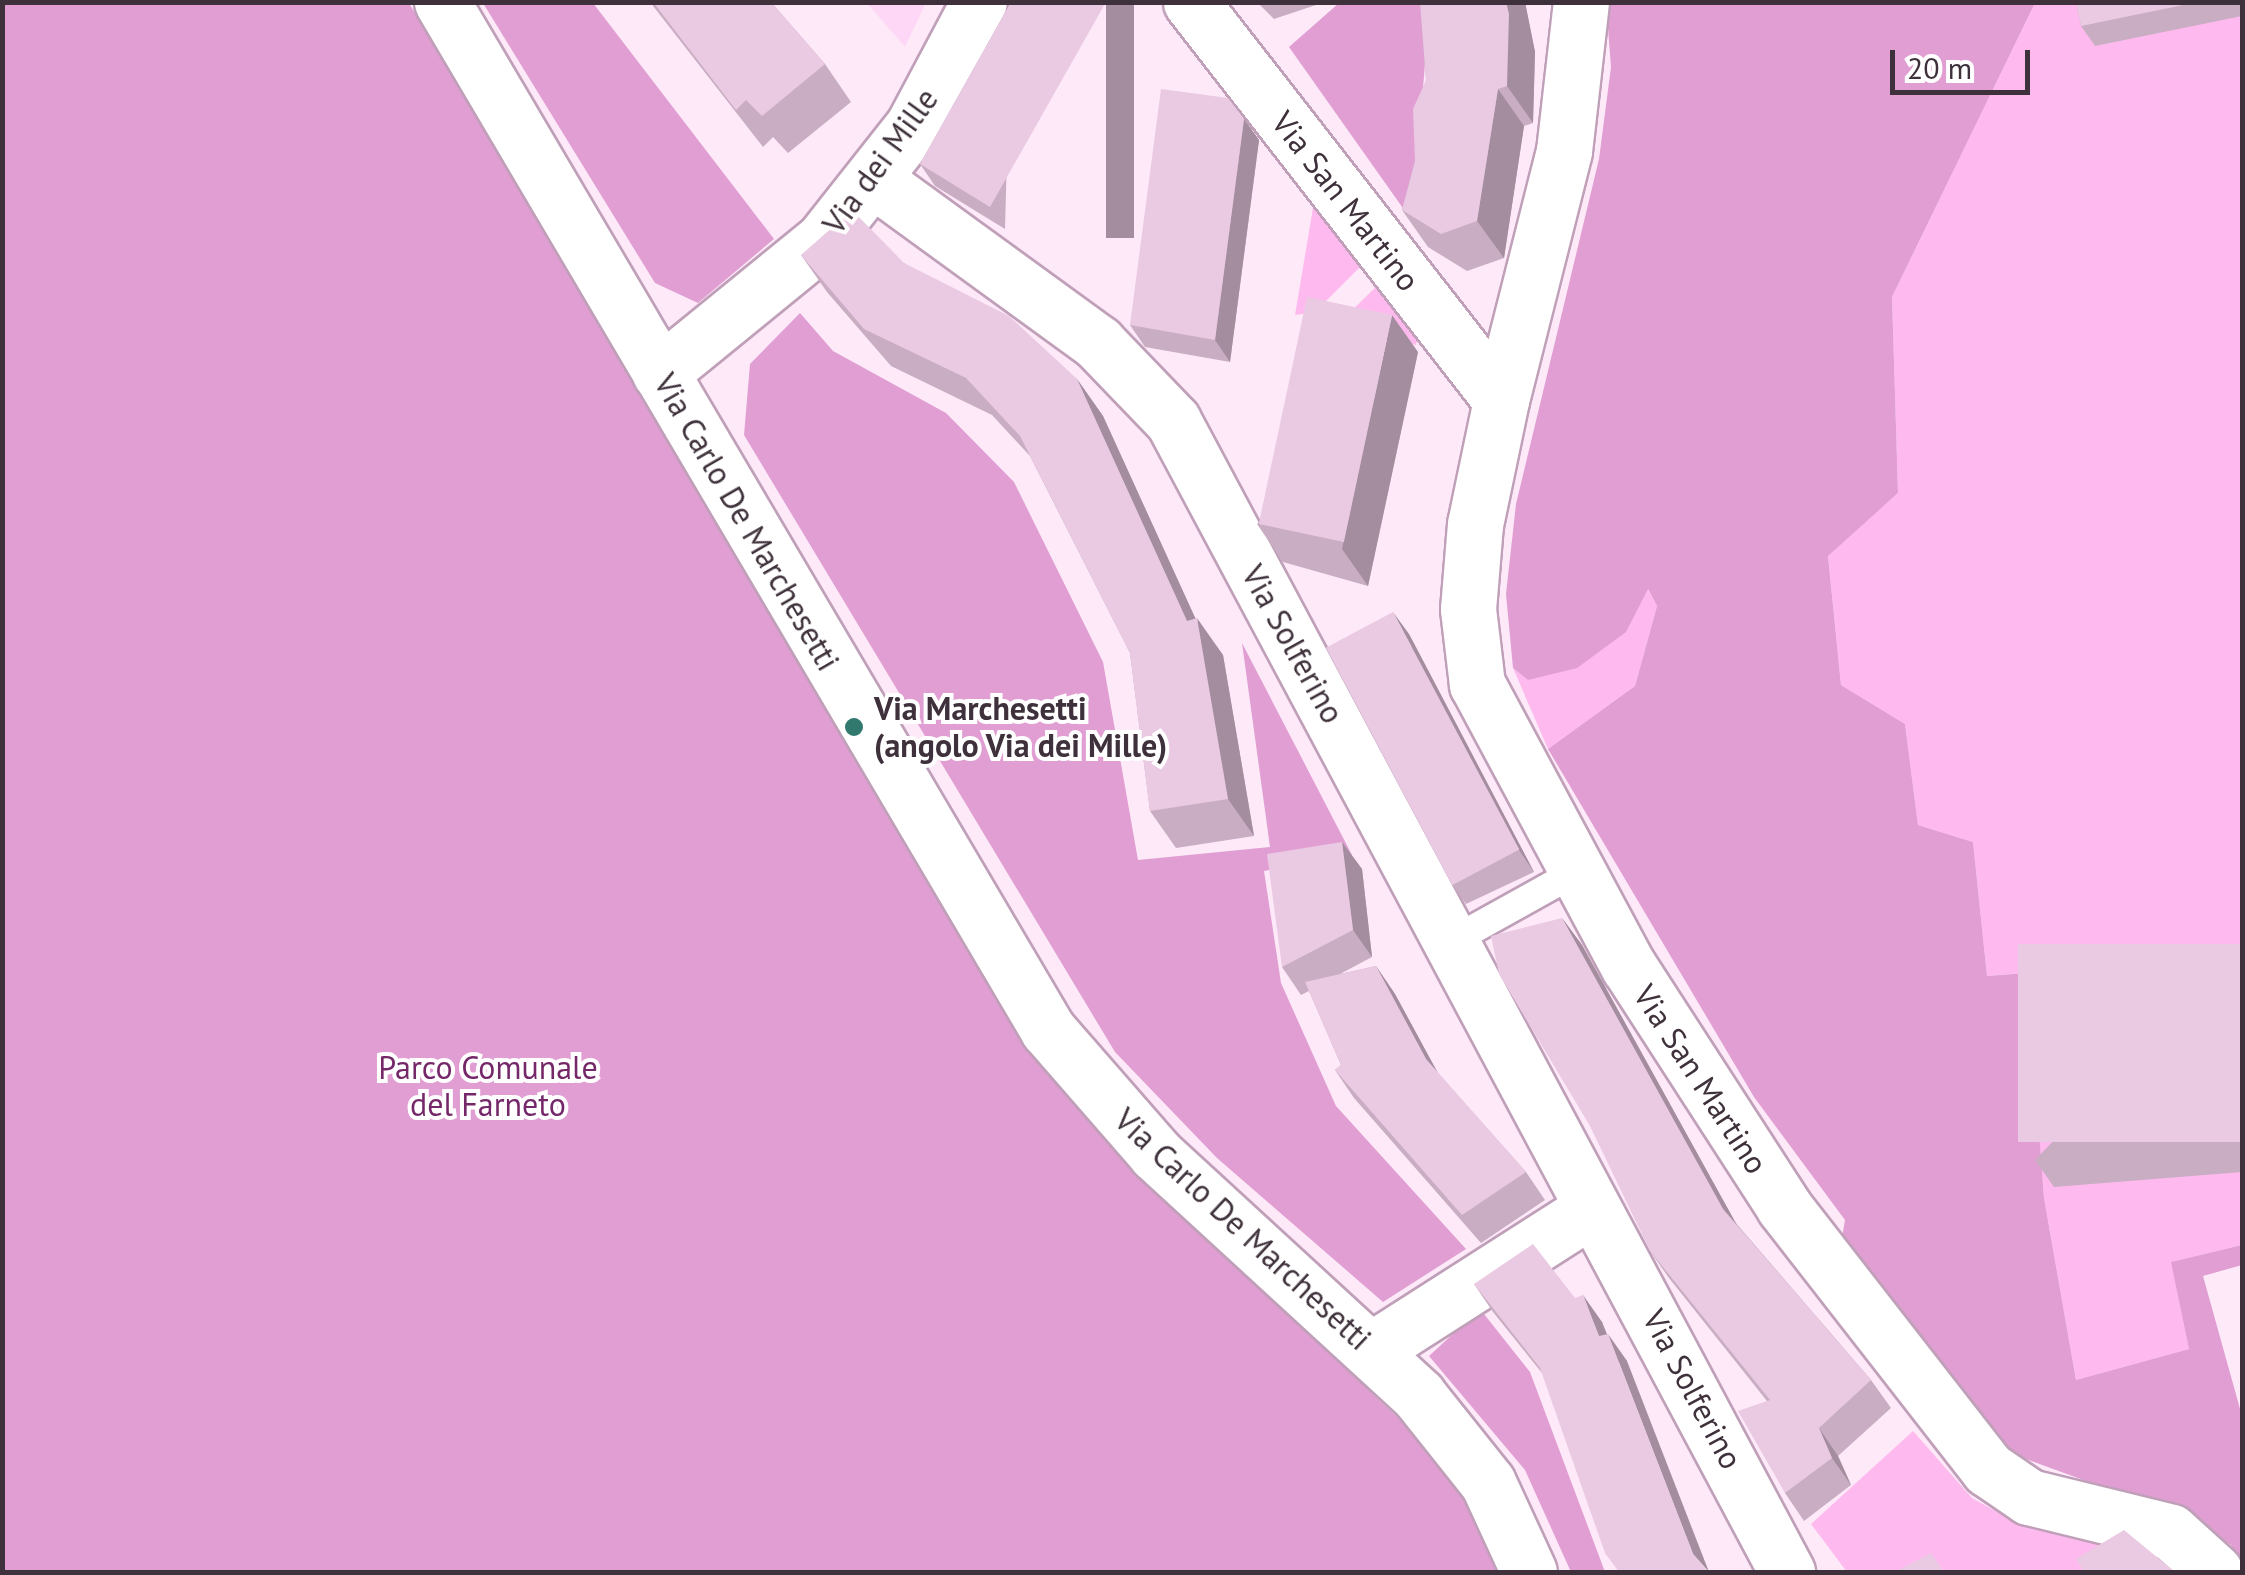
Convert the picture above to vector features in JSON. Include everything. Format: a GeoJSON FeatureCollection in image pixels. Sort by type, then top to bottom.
{"type":"FeatureCollection","features":[{"type":"Feature","properties":{"kind":"street","name":"Via Carlo De Marchesetti"},"geometry":{"type":"LineString","coordinates":[[442,2],[1048,1030],[1156,1154],[1373,1349],[1488,1483],[1529,1572]]}},
{"type":"Feature","properties":{"kind":"street","name":"Via dei Mille"},"geometry":{"type":"LineString","coordinates":[[660,373],[739,317],[874,180],[978,2]]}},
{"type":"Feature","properties":{"kind":"street","name":"Via San Martino"},"geometry":{"type":"LineString","coordinates":[[1191,2],[1501,400]]}},
{"type":"Feature","properties":{"kind":"street","name":"Via San Martino"},"geometry":{"type":"LineString","coordinates":[[1580,2],[1564,151],[1501,400],[1475,524],[1470,644],[1493,721],[1576,872],[1784,1207],[1988,1469],[2030,1496],[2172,1532],[2215,1572]]}},
{"type":"Feature","properties":{"kind":"street","name":"Via Solferino"},"geometry":{"type":"LineString","coordinates":[[874,180],[1040,297],[1157,399],[1452,941],[1787,1572]]}},
{"type":"Feature","properties":{"kind":"street"},"geometry":{"type":"LineString","coordinates":[[1373,1349],[1592,1208]]}},
{"type":"Feature","properties":{"kind":"lane"},"geometry":{"type":"LineString","coordinates":[[1452,941],[1576,872]]}},
{"type":"Feature","properties":{"kind":"shaded area"},"geometry":{"type":"Polygon","coordinates":[[[867,3],[926,3],[905,47],[867,3]]]}},
{"type":"Feature","properties":{"kind":"shaded area"},"geometry":{"type":"Polygon","coordinates":[[[2035,3],[2242,3],[2242,1245],[2172,1262],[2189,1349],[2076,1380],[2044,1198],[2026,973],[1987,976],[1973,842],[1918,825],[1905,724],[1841,685],[1828,555],[1898,493],[1892,297],[2035,3]]]}},
{"type":"Feature","properties":{"kind":"shaded area"},"geometry":{"type":"Polygon","coordinates":[[[1315,196],[1367,260],[1315,312],[1295,315],[1315,196]]]}},
{"type":"Feature","properties":{"kind":"shaded area"},"geometry":{"type":"Polygon","coordinates":[[[1384,279],[1420,328],[1416,345],[1334,328],[1384,279]]]}},
{"type":"Feature","properties":{"kind":"shaded area"},"geometry":{"type":"Polygon","coordinates":[[[1647,588],[1657,606],[1635,686],[1548,749],[1513,668],[1528,680],[1647,588]]]}},
{"type":"Feature","properties":{"kind":"shaded area"},"geometry":{"type":"Polygon","coordinates":[[[1913,1431],[1972,1498],[2001,1514],[2121,1546],[2106,1572],[1847,1572],[1811,1524],[1913,1431]]]}},
{"type":"Feature","properties":{"kind":"green space","name":"Parco Comunale del Farneto"},"geometry":{"type":"Polygon","coordinates":[[[3,3],[409,3],[1002,1005],[1072,1102],[1164,1198],[1413,1432],[1460,1492],[1497,1572],[3,1572],[3,3]]]}},
{"type":"Feature","properties":{"kind":"green space"},"geometry":{"type":"Polygon","coordinates":[[[483,3],[593,3],[774,239],[698,303],[655,283],[483,3]]]}},
{"type":"Feature","properties":{"kind":"green space"},"geometry":{"type":"Polygon","coordinates":[[[1339,3],[1430,3],[1412,221],[1289,47],[1339,3]]]}},
{"type":"Feature","properties":{"kind":"green space"},"geometry":{"type":"Polygon","coordinates":[[[1606,3],[2035,3],[1892,297],[1898,493],[1828,556],[1841,685],[1905,724],[1918,825],[1973,842],[1987,976],[2027,973],[2044,1198],[2076,1380],[2189,1349],[2171,1262],[2242,1245],[2242,1265],[2203,1276],[2242,1416],[2242,1566],[2231,1545],[2193,1520],[2015,1455],[1962,1391],[1930,1370],[1839,1255],[1845,1220],[1754,1097],[1548,749],[1635,686],[1657,606],[1648,589],[1626,632],[1577,668],[1528,680],[1513,668],[1506,594],[1516,504],[1599,159],[1611,67],[1606,3]]]}},
{"type":"Feature","properties":{"kind":"green space"},"geometry":{"type":"Polygon","coordinates":[[[800,313],[833,351],[946,413],[1014,482],[1103,662],[1138,860],[1270,847],[1242,643],[1352,855],[1264,871],[1281,983],[1336,1106],[1466,1249],[1383,1302],[1217,1158],[1115,1052],[744,435],[750,364],[800,313]]]}},
{"type":"Feature","properties":{"kind":"green space"},"geometry":{"type":"Polygon","coordinates":[[[1480,1309],[1530,1372],[1605,1572],[1571,1572],[1525,1470],[1429,1356],[1480,1309]]]}},
{"type":"Feature","properties":{"kind":"building"},"geometry":{"type":"Polygon","coordinates":[[[653,2],[771,2],[825,64],[762,116],[746,100],[736,110],[653,2]]]}},
{"type":"Feature","properties":{"kind":"building"},"geometry":{"type":"Polygon","coordinates":[[[1011,2],[1106,2],[990,207],[920,164],[1011,2]]]}},
{"type":"Feature","properties":{"kind":"building"},"geometry":{"type":"Polygon","coordinates":[[[1420,2],[1506,2],[1509,14],[1507,86],[1498,89],[1477,221],[1441,234],[1402,210],[1415,161],[1413,109],[1426,80],[1420,2]]]}},
{"type":"Feature","properties":{"kind":"building"},"geometry":{"type":"Polygon","coordinates":[[[2076,2],[2198,2],[2081,26],[2076,2]]]}},
{"type":"Feature","properties":{"kind":"building"},"geometry":{"type":"Polygon","coordinates":[[[1161,89],[1228,98],[1244,119],[1215,340],[1130,325],[1161,89]]]}},
{"type":"Feature","properties":{"kind":"building"},"geometry":{"type":"Polygon","coordinates":[[[852,210],[904,263],[1009,316],[1077,379],[1187,621],[1197,618],[1228,799],[1150,811],[1130,653],[1020,436],[966,378],[864,329],[801,255],[852,210]]]}},
{"type":"Feature","properties":{"kind":"building"},"geometry":{"type":"Polygon","coordinates":[[[1307,297],[1392,315],[1344,542],[1259,524],[1307,297]]]}},
{"type":"Feature","properties":{"kind":"building"},"geometry":{"type":"Polygon","coordinates":[[[1393,612],[1519,850],[1452,885],[1326,648],[1393,612]]]}},
{"type":"Feature","properties":{"kind":"building"},"geometry":{"type":"Polygon","coordinates":[[[1342,842],[1353,930],[1282,967],[1267,854],[1342,842]]]}},
{"type":"Feature","properties":{"kind":"building"},"geometry":{"type":"Polygon","coordinates":[[[1562,918],[1723,1209],[1871,1380],[1819,1428],[1832,1458],[1785,1493],[1738,1411],[1770,1400],[1650,1251],[1590,1126],[1499,974],[1491,936],[1562,918]]]}},
{"type":"Feature","properties":{"kind":"building"},"geometry":{"type":"Polygon","coordinates":[[[2018,944],[2242,944],[2242,1142],[2018,1142],[2018,944]]]}},
{"type":"Feature","properties":{"kind":"building"},"geometry":{"type":"Polygon","coordinates":[[[1376,966],[1426,1059],[1526,1172],[1462,1215],[1335,1070],[1341,1065],[1305,982],[1376,966]]]}},
{"type":"Feature","properties":{"kind":"building"},"geometry":{"type":"Polygon","coordinates":[[[1533,1244],[1575,1298],[1583,1295],[1599,1336],[1608,1334],[1693,1554],[1708,1572],[1619,1572],[1605,1553],[1540,1368],[1474,1284],[1533,1244]]]}},
{"type":"Feature","properties":{"kind":"building"},"geometry":{"type":"Polygon","coordinates":[[[2124,1530],[2175,1572],[2084,1572],[2076,1559],[2124,1530]]]}},
{"type":"Feature","properties":{"kind":"building"},"geometry":{"type":"Polygon","coordinates":[[[1931,1553],[1944,1572],[1895,1572],[1931,1553]]]}},
{"type":"Feature","properties":{"kind":"place","name":"Via Marchesetti (angolo Via dei Mille)"},"geometry":{"type":"Point","coordinates":[854,727]}}]}
